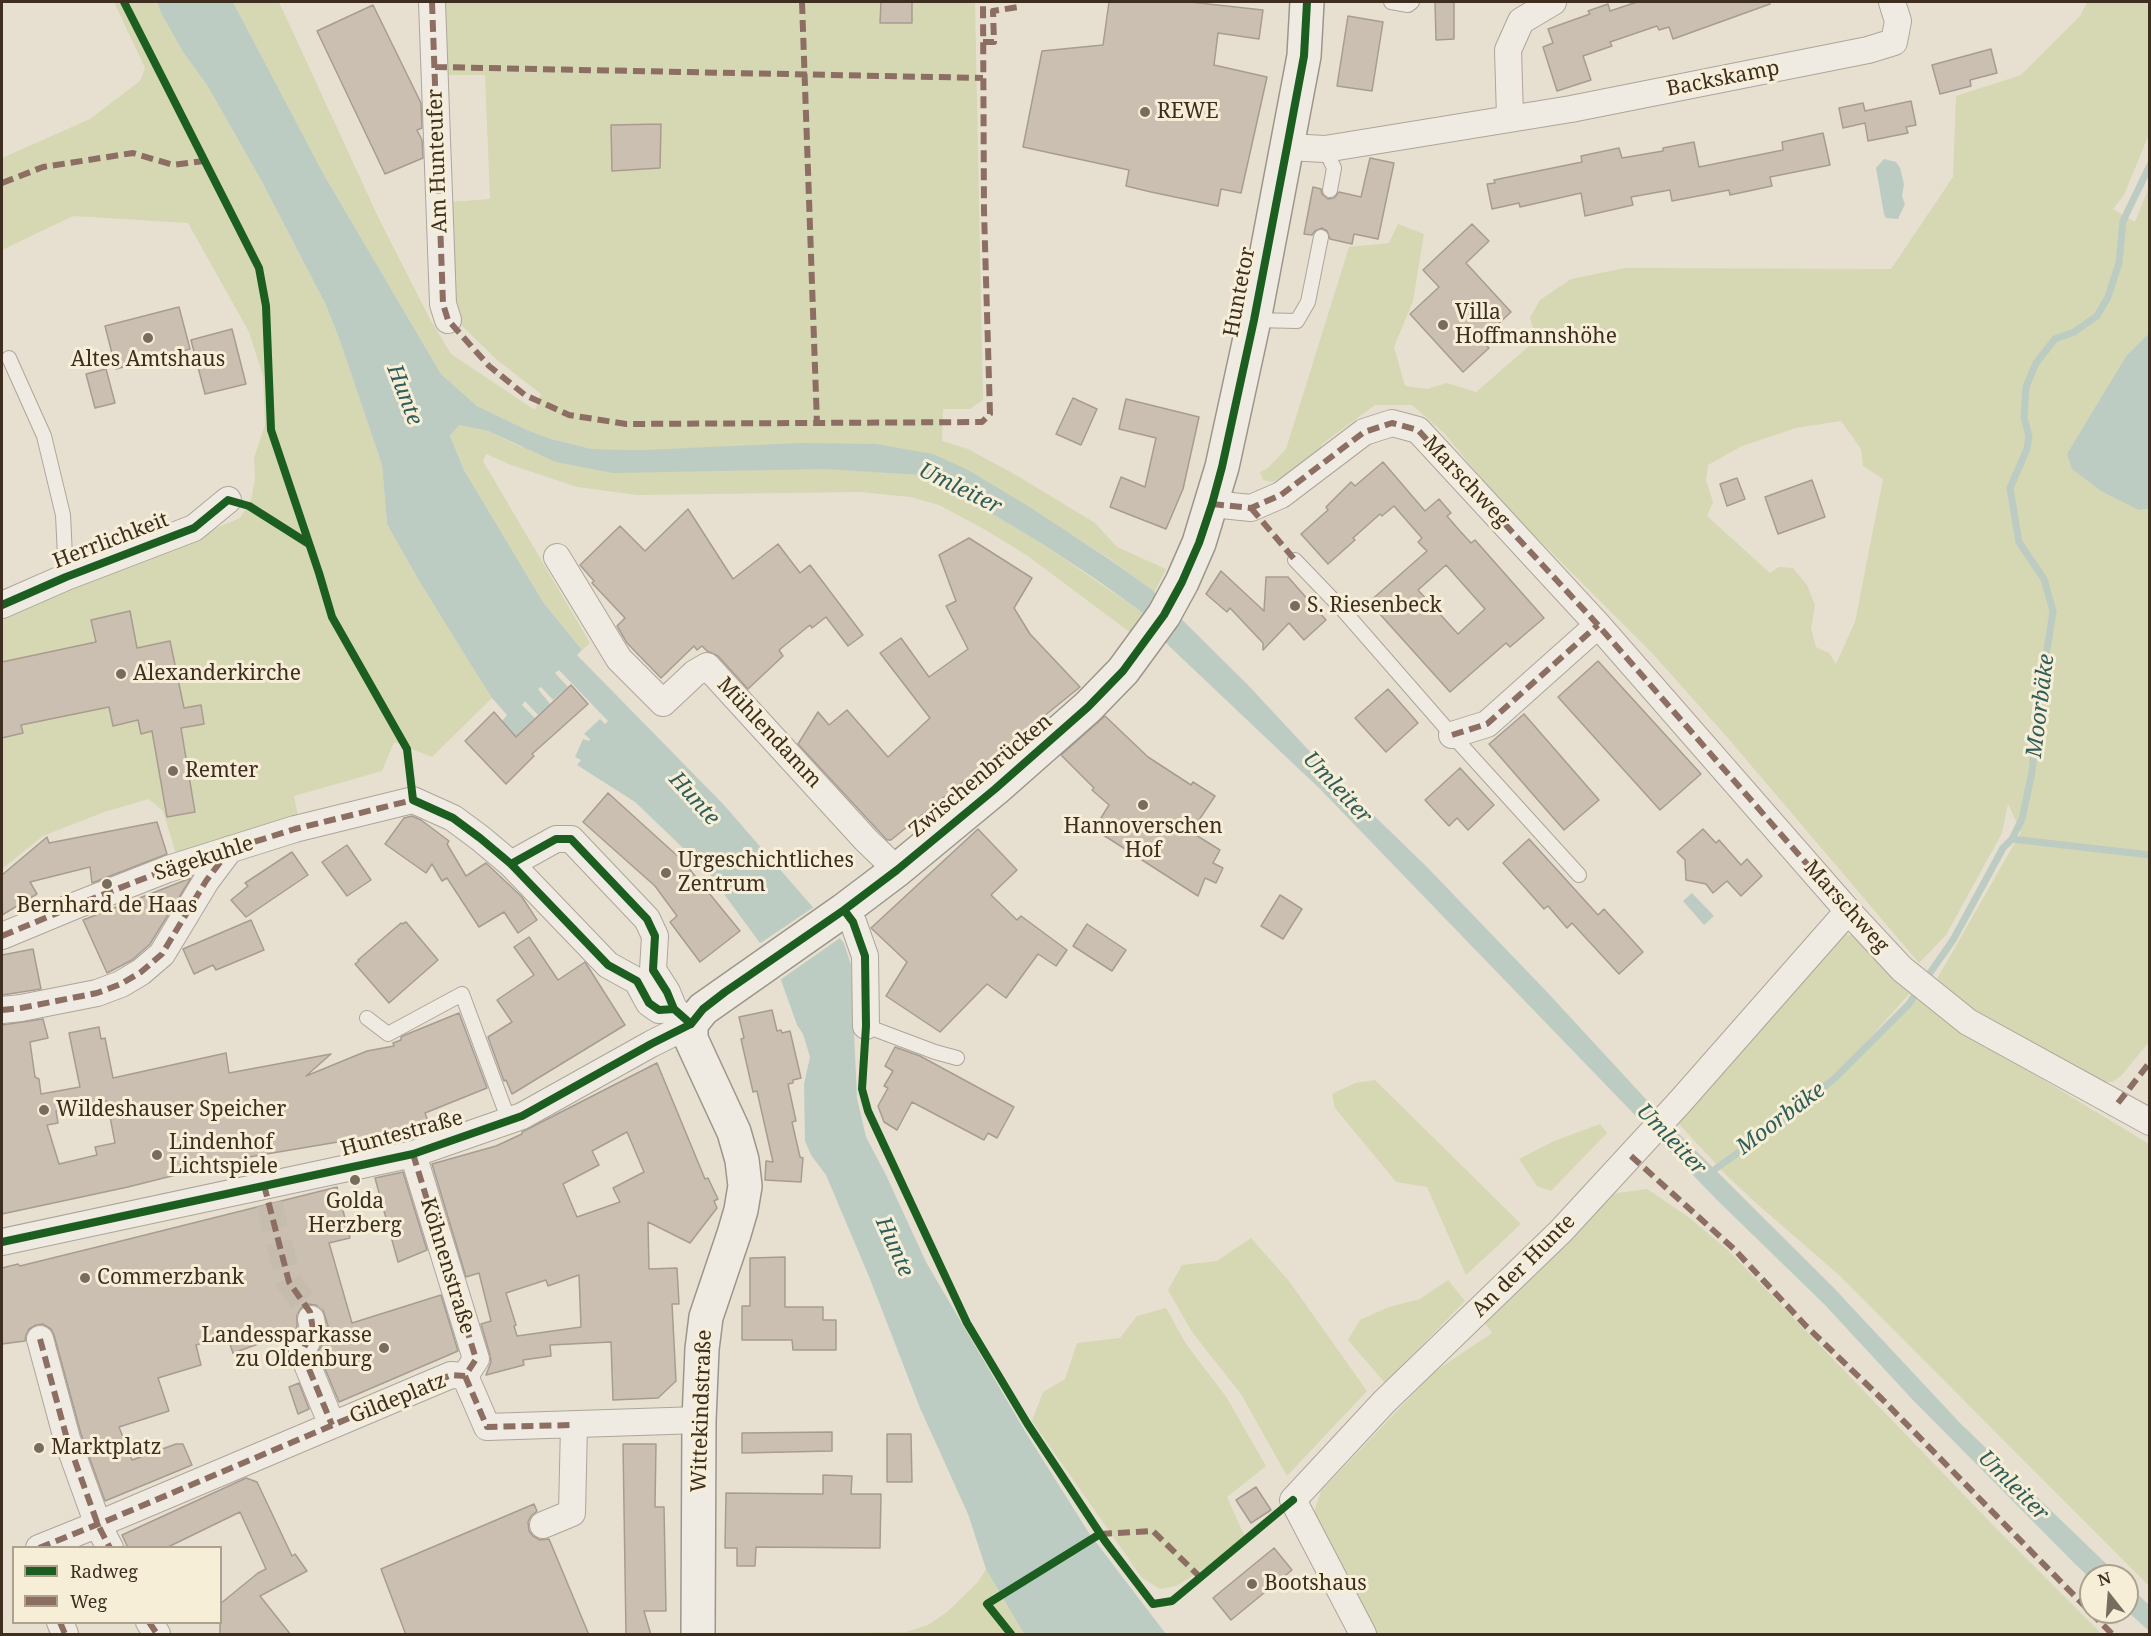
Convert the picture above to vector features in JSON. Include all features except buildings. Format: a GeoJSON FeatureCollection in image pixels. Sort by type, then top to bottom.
{"type":"FeatureCollection","features":[{"type":"Feature","properties":{"kind":"street","name":"Am Hunteufer"},"geometry":{"type":"LineString","coordinates":[[432,2],[443,304],[448,320]]}},
{"type":"Feature","properties":{"kind":"street","name":"Huntetor"},"geometry":{"type":"LineString","coordinates":[[1182,582],[1199,543],[1212,504],[1254,320],[1304,56],[1307,2]]}},
{"type":"Feature","properties":{"kind":"street"},"geometry":{"type":"LineString","coordinates":[[1510,117],[1508,50],[1521,21],[1553,2]]}},
{"type":"Feature","properties":{"kind":"street","name":"Backskamp"},"geometry":{"type":"LineString","coordinates":[[1287,147],[1325,149],[1510,117],[1571,109],[1868,50],[1894,42],[1898,21],[1892,2]]}},
{"type":"Feature","properties":{"kind":"street","name":"Marschweg"},"geometry":{"type":"LineString","coordinates":[[1212,504],[1251,508],[1281,495],[1364,432],[1392,423],[1418,430],[1598,625],[1848,911],[1902,969],[1968,1022],[2150,1122]]}},
{"type":"Feature","properties":{"kind":"street","name":"Herrlichkeit"},"geometry":{"type":"LineString","coordinates":[[2,605],[66,577],[194,528],[228,500]]}},
{"type":"Feature","properties":{"kind":"street","name":"Mühlendamm"},"geometry":{"type":"LineString","coordinates":[[557,557],[619,659],[663,703],[695,673],[707,666],[866,840],[897,870]]}},
{"type":"Feature","properties":{"kind":"street","name":"Zwischenbrücken"},"geometry":{"type":"LineString","coordinates":[[769,961],[836,916],[897,870],[995,789],[1088,707],[1123,671],[1143,646],[1164,615],[1182,582]]}},
{"type":"Feature","properties":{"kind":"street"},"geometry":{"type":"LineString","coordinates":[[1452,735],[1487,724],[1598,625]]}},
{"type":"Feature","properties":{"kind":"street","name":"Sägekuhle"},"geometry":{"type":"LineString","coordinates":[[2,936],[157,873],[295,829],[413,800],[453,818],[511,864]]}},
{"type":"Feature","properties":{"kind":"street"},"geometry":{"type":"LineString","coordinates":[[555,839],[571,839],[647,919],[656,936],[653,970],[682,1016],[659,1010],[649,1003],[637,981],[608,964],[511,864],[555,839]]}},
{"type":"Feature","properties":{"kind":"street"},"geometry":{"type":"LineString","coordinates":[[2,1010],[97,993],[121,984],[141,972],[162,954],[206,881],[230,849]]}},
{"type":"Feature","properties":{"kind":"street","name":"An der Hunte"},"geometry":{"type":"LineString","coordinates":[[1363,1635],[1293,1500],[1384,1402],[1561,1231],[1679,1103],[1848,911]]}},
{"type":"Feature","properties":{"kind":"street"},"geometry":{"type":"LineString","coordinates":[[836,916],[853,922],[865,956],[866,1026]]}},
{"type":"Feature","properties":{"kind":"street","name":"Huntestraße"},"geometry":{"type":"LineString","coordinates":[[2,1242],[266,1195],[413,1154],[509,1121],[522,1116],[651,1044],[682,1016],[703,1009],[769,961]]}},
{"type":"Feature","properties":{"kind":"street","name":"Wittekindstraße"},"geometry":{"type":"LineString","coordinates":[[682,1016],[734,1132],[742,1160],[745,1186],[739,1218],[706,1317],[702,1349],[699,1420],[698,1635]]}},
{"type":"Feature","properties":{"kind":"street","name":"Köhnenstraße"},"geometry":{"type":"LineString","coordinates":[[413,1154],[476,1359],[465,1376]]}},
{"type":"Feature","properties":{"kind":"street","name":"Gildeplatz"},"geometry":{"type":"LineString","coordinates":[[311,1319],[313,1329],[302,1352],[332,1425]]}},
{"type":"Feature","properties":{"kind":"street"},"geometry":{"type":"LineString","coordinates":[[40,1339],[67,1439],[98,1525],[109,1546]]}},
{"type":"Feature","properties":{"kind":"street","name":"Gildeplatz"},"geometry":{"type":"LineString","coordinates":[[44,1546],[451,1376],[465,1376],[487,1427],[699,1420]]}},
{"type":"Feature","properties":{"kind":"street"},"geometry":{"type":"LineString","coordinates":[[543,1525],[572,1513],[574,1425]]}},
{"type":"Feature","properties":{"kind":"lane"},"geometry":{"type":"LineString","coordinates":[[1391,2],[1408,4],[1412,2]]}},
{"type":"Feature","properties":{"kind":"lane"},"geometry":{"type":"LineString","coordinates":[[1325,149],[1334,168],[1330,190]]}},
{"type":"Feature","properties":{"kind":"lane"},"geometry":{"type":"LineString","coordinates":[[1254,320],[1298,321],[1308,303],[1321,237]]}},
{"type":"Feature","properties":{"kind":"lane"},"geometry":{"type":"LineString","coordinates":[[9,358],[44,436],[63,515],[66,577]]}},
{"type":"Feature","properties":{"kind":"lane"},"geometry":{"type":"LineString","coordinates":[[1295,560],[1343,610],[1579,875]]}},
{"type":"Feature","properties":{"kind":"lane"},"geometry":{"type":"LineString","coordinates":[[367,1018],[388,1034],[462,994],[509,1121]]}},
{"type":"Feature","properties":{"kind":"lane"},"geometry":{"type":"LineString","coordinates":[[866,1026],[957,1058]]}},
{"type":"Feature","properties":{"kind":"green space"},"geometry":{"type":"Polygon","coordinates":[[[114,2],[157,2],[183,52],[207,85],[260,178],[326,305],[340,341],[382,465],[387,524],[418,579],[492,698],[432,757],[394,742],[382,771],[294,796],[298,816],[176,854],[163,811],[149,799],[104,812],[43,836],[2,869],[2,619],[240,518],[251,500],[255,479],[254,458],[265,425],[263,376],[249,332],[188,223],[73,216],[2,250],[2,158],[90,119],[140,81],[145,68],[114,2]]]}},
{"type":"Feature","properties":{"kind":"green space"},"geometry":{"type":"Polygon","coordinates":[[[233,2],[279,2],[380,221],[431,321],[451,354],[535,410],[541,394],[497,360],[454,318],[449,202],[490,199],[485,75],[445,75],[442,2],[975,2],[983,400],[970,409],[943,409],[942,441],[968,449],[1016,475],[1095,523],[1117,547],[1166,569],[1154,593],[1109,558],[970,471],[644,450],[592,449],[551,439],[477,406],[441,374],[324,175],[233,2]]]}},
{"type":"Feature","properties":{"kind":"green space"},"geometry":{"type":"Polygon","coordinates":[[[2087,2],[2149,2],[2149,134],[2124,195],[2113,209],[2135,222],[2149,187],[2149,333],[2127,355],[2139,510],[2149,509],[2149,1042],[2121,1076],[2112,1082],[2101,1082],[1973,1009],[1937,979],[2021,832],[2008,804],[2002,833],[1946,935],[1919,963],[1727,737],[1652,653],[1496,497],[1445,434],[1412,405],[1375,405],[1322,444],[1319,452],[1286,475],[1273,482],[1263,480],[1260,472],[1268,468],[1286,449],[1349,247],[1389,243],[1398,224],[1424,234],[1413,301],[1394,347],[1405,386],[1427,389],[1447,383],[1476,392],[1536,340],[1530,318],[1540,300],[1571,279],[1625,268],[1891,269],[1953,177],[1956,96],[2021,75],[2080,16],[2087,2]],[[1841,421],[1796,428],[1742,446],[1708,465],[1706,480],[1713,502],[1707,516],[1770,573],[1779,567],[1793,568],[1807,585],[1815,605],[1811,629],[1816,647],[1829,653],[1836,664],[1855,622],[1883,479],[1863,466],[1861,449],[1841,421]]]}},
{"type":"Feature","properties":{"kind":"green space"},"geometry":{"type":"Polygon","coordinates":[[[459,425],[488,431],[521,447],[920,475],[952,490],[1041,543],[1143,613],[1131,633],[1025,554],[939,505],[911,497],[859,492],[637,495],[577,487],[511,465],[486,454],[483,461],[590,643],[582,650],[543,602],[464,470],[450,436],[459,425]]]}},
{"type":"Feature","properties":{"kind":"green space"},"geometry":{"type":"Polygon","coordinates":[[[1845,934],[1861,937],[1910,993],[1834,1078],[1717,1165],[1674,1119],[1845,934]]]}},
{"type":"Feature","properties":{"kind":"green space"},"geometry":{"type":"Polygon","coordinates":[[[1919,997],[2031,1064],[2027,1070],[2149,1144],[2149,1586],[2139,1576],[2139,1564],[2127,1564],[1840,1276],[1720,1169],[1837,1081],[1919,997]]]}},
{"type":"Feature","properties":{"kind":"green space"},"geometry":{"type":"Polygon","coordinates":[[[1375,1080],[1521,1224],[1466,1275],[1427,1187],[1396,1182],[1335,1108],[1332,1094],[1355,1083],[1375,1080]]]}},
{"type":"Feature","properties":{"kind":"green space"},"geometry":{"type":"Polygon","coordinates":[[[1600,1124],[1607,1133],[1551,1191],[1537,1186],[1519,1159],[1554,1141],[1600,1124]]]}},
{"type":"Feature","properties":{"kind":"green space"},"geometry":{"type":"Polygon","coordinates":[[[1647,1189],[1687,1216],[1729,1251],[2079,1611],[2079,1624],[2092,1624],[2100,1634],[1372,1634],[1312,1518],[1321,1491],[1434,1372],[1492,1333],[1480,1317],[1590,1210],[1617,1193],[1647,1189]]]}},
{"type":"Feature","properties":{"kind":"green space"},"geometry":{"type":"Polygon","coordinates":[[[1251,1238],[1289,1281],[1367,1391],[1287,1476],[1241,1394],[1192,1332],[1168,1290],[1182,1265],[1217,1261],[1251,1238]]]}},
{"type":"Feature","properties":{"kind":"green space"},"geometry":{"type":"Polygon","coordinates":[[[1448,1280],[1465,1301],[1385,1383],[1348,1340],[1360,1320],[1389,1307],[1420,1299],[1448,1280]]]}},
{"type":"Feature","properties":{"kind":"green space"},"geometry":{"type":"Polygon","coordinates":[[[1166,1308],[1186,1344],[1227,1398],[1266,1466],[1227,1497],[1245,1537],[1207,1567],[1176,1586],[1160,1589],[1142,1578],[1032,1421],[1043,1392],[1065,1379],[1077,1343],[1120,1338],[1137,1316],[1166,1308]]]}},
{"type":"Feature","properties":{"kind":"green space"},"geometry":{"type":"Polygon","coordinates":[[[986,1569],[1024,1634],[718,1634],[906,1632],[928,1625],[947,1612],[978,1582],[986,1569]]]}},
{"type":"Feature","properties":{"kind":"water"},"geometry":{"type":"Polygon","coordinates":[[[157,2],[233,2],[324,175],[441,374],[477,406],[551,439],[592,449],[644,450],[800,443],[876,444],[933,454],[970,471],[1031,508],[1152,590],[1247,684],[1329,772],[1427,867],[1666,1121],[1833,1287],[1960,1423],[2107,1564],[2079,1564],[2079,1568],[2074,1563],[1911,1398],[1825,1305],[1717,1200],[1320,789],[1169,646],[1143,613],[1097,580],[1041,543],[952,490],[920,475],[825,469],[613,473],[556,462],[488,431],[459,425],[450,436],[464,470],[543,602],[582,650],[577,655],[724,805],[844,943],[851,965],[857,1098],[866,1137],[926,1262],[1026,1433],[1089,1533],[1166,1634],[1024,1634],[986,1569],[968,1514],[920,1408],[870,1279],[826,1175],[811,1155],[805,1141],[804,1084],[810,1057],[781,980],[760,943],[707,871],[635,802],[577,765],[581,760],[575,757],[583,739],[589,741],[590,739],[584,734],[600,719],[605,724],[608,721],[559,670],[555,673],[568,687],[553,700],[541,687],[538,689],[550,704],[538,715],[525,701],[522,705],[535,718],[516,737],[502,721],[507,715],[492,698],[473,668],[387,524],[382,465],[326,305],[260,178],[207,85],[183,52],[157,2]]]}},
{"type":"Feature","properties":{"kind":"water"},"geometry":{"type":"Polygon","coordinates":[[[1884,159],[1896,162],[1904,184],[1902,196],[1905,204],[1898,219],[1886,218],[1884,214],[1876,168],[1884,159]]]}},
{"type":"Feature","properties":{"kind":"water"},"geometry":{"type":"Polygon","coordinates":[[[2149,333],[2149,509],[2139,510],[2101,491],[2072,469],[2067,454],[2127,355],[2149,333]]]}},
{"type":"Feature","properties":{"kind":"water"},"geometry":{"type":"Polygon","coordinates":[[[1692,893],[1714,916],[1704,925],[1683,901],[1692,893]]]}},
{"type":"Feature","properties":{"kind":"water"},"geometry":{"type":"Polygon","coordinates":[[[2139,1595],[2149,1605],[2149,1631],[2139,1622],[2139,1595]]]}},
{"type":"Feature","properties":{"kind":"pier"},"geometry":{"type":"Polygon","coordinates":[[[814,907],[840,938],[780,980],[759,944],[814,907]]]}},
{"type":"Feature","properties":{"kind":"waterway","name":"Moorbäke"},"geometry":{"type":"LineString","coordinates":[[1925,980],[1953,940],[2003,848],[2012,839],[2022,819],[2032,772],[2039,703],[2053,611],[2044,579],[2019,542],[2010,488],[2027,449],[2029,436],[2024,417],[2026,387],[2036,363],[2055,339],[2074,332],[2097,316],[2108,297],[2119,263],[2123,221],[2150,165]]}},
{"type":"Feature","properties":{"kind":"waterway"},"geometry":{"type":"LineString","coordinates":[[2012,839],[2150,855]]}},
{"type":"Feature","properties":{"kind":"waterway","name":"Moorbäke"},"geometry":{"type":"LineString","coordinates":[[1707,1175],[1767,1132],[1834,1079],[1909,1004],[1919,989]]}},
{"type":"Feature","properties":{"kind":"tunnel"},"geometry":{"type":"LineString","coordinates":[[269,1204],[289,1282],[310,1312],[311,1319]]}},
{"type":"Feature","properties":{"kind":"marked path"},"geometry":{"type":"LineString","coordinates":[[432,2],[443,304],[448,320],[489,366],[525,395],[569,415],[626,424],[982,422],[990,414],[984,211],[983,2]]}},
{"type":"Feature","properties":{"kind":"marked path"},"geometry":{"type":"LineString","coordinates":[[802,2],[817,424]]}},
{"type":"Feature","properties":{"kind":"marked path"},"geometry":{"type":"LineString","coordinates":[[983,42],[994,42],[993,11],[1018,7]]}},
{"type":"Feature","properties":{"kind":"marked path"},"geometry":{"type":"LineString","coordinates":[[435,67],[983,78]]}},
{"type":"Feature","properties":{"kind":"marked path"},"geometry":{"type":"LineString","coordinates":[[2,183],[43,167],[133,153],[173,165],[204,161]]}},
{"type":"Feature","properties":{"kind":"marked path"},"geometry":{"type":"LineString","coordinates":[[1212,504],[1251,508],[1281,495],[1364,432],[1392,423],[1418,430],[1598,625],[1848,911]]}},
{"type":"Feature","properties":{"kind":"marked path"},"geometry":{"type":"LineString","coordinates":[[1251,508],[1295,560]]}},
{"type":"Feature","properties":{"kind":"marked path"},"geometry":{"type":"LineString","coordinates":[[1452,735],[1487,724],[1598,625]]}},
{"type":"Feature","properties":{"kind":"marked path"},"geometry":{"type":"LineString","coordinates":[[2,936],[168,869],[295,829],[413,800]]}},
{"type":"Feature","properties":{"kind":"marked path"},"geometry":{"type":"LineString","coordinates":[[2,1010],[97,993],[121,984],[141,972],[162,954],[206,881],[230,849]]}},
{"type":"Feature","properties":{"kind":"marked path"},"geometry":{"type":"LineString","coordinates":[[2118,1103],[2150,1062]]}},
{"type":"Feature","properties":{"kind":"marked path"},"geometry":{"type":"LineString","coordinates":[[413,1154],[476,1359],[465,1376]]}},
{"type":"Feature","properties":{"kind":"marked path"},"geometry":{"type":"LineString","coordinates":[[1631,1156],[1734,1249],[1806,1326],[1882,1399],[2112,1634]]}},
{"type":"Feature","properties":{"kind":"marked path"},"geometry":{"type":"LineString","coordinates":[[264,1185],[289,1282],[310,1312],[313,1329],[302,1352],[332,1425]]}},
{"type":"Feature","properties":{"kind":"marked path"},"geometry":{"type":"LineString","coordinates":[[40,1339],[67,1439],[98,1525],[109,1546]]}},
{"type":"Feature","properties":{"kind":"marked path"},"geometry":{"type":"LineString","coordinates":[[44,1546],[451,1375],[465,1376]]}},
{"type":"Feature","properties":{"kind":"marked path"},"geometry":{"type":"LineString","coordinates":[[465,1376],[487,1427],[574,1425]]}},
{"type":"Feature","properties":{"kind":"marked path"},"geometry":{"type":"LineString","coordinates":[[1100,1534],[1153,1531],[1201,1578]]}},
{"type":"Feature","properties":{"kind":"marked path"},"geometry":{"type":"LineString","coordinates":[[61,1624],[65,1634]]}},
{"type":"Feature","properties":{"kind":"marked path"},"geometry":{"type":"LineString","coordinates":[[150,1624],[157,1634]]}},
{"type":"Feature","properties":{"kind":"cycle path"},"geometry":{"type":"LineString","coordinates":[[124,2],[259,268],[266,306],[271,430],[332,617],[407,749],[413,800],[453,818],[480,838],[511,864],[608,965],[637,981],[649,1003],[659,1010],[674,1009]]}},
{"type":"Feature","properties":{"kind":"cycle path"},"geometry":{"type":"LineString","coordinates":[[2,1242],[413,1154],[522,1116],[691,1024],[703,1009],[725,992],[844,910],[897,870],[995,789],[1088,707],[1123,671],[1164,615],[1199,543],[1212,504],[1254,320],[1287,147],[1304,56],[1307,2]]}},
{"type":"Feature","properties":{"kind":"cycle path"},"geometry":{"type":"LineString","coordinates":[[2,605],[66,577],[194,528],[228,500],[249,506],[309,544]]}},
{"type":"Feature","properties":{"kind":"cycle path"},"geometry":{"type":"LineString","coordinates":[[511,864],[556,839],[571,839],[647,919],[655,936],[653,970],[667,992],[674,1009],[691,1024]]}},
{"type":"Feature","properties":{"kind":"cycle path"},"geometry":{"type":"LineString","coordinates":[[844,910],[853,922],[865,956],[866,1026],[862,1089],[868,1111],[967,1323],[1027,1423],[1105,1541],[1153,1604],[1172,1601],[1293,1500]]}},
{"type":"Feature","properties":{"kind":"cycle path"},"geometry":{"type":"LineString","coordinates":[[1011,1634],[987,1604],[1100,1534]]}},
{"type":"Feature","properties":{"kind":"place","name":"REWE"},"geometry":{"type":"Point","coordinates":[1145,112]}},
{"type":"Feature","properties":{"kind":"place","name":"Villa Hoffmannshöhe"},"geometry":{"type":"Point","coordinates":[1443,325]}},
{"type":"Feature","properties":{"kind":"place","name":"Altes Amtshaus"},"geometry":{"type":"Point","coordinates":[148,338]}},
{"type":"Feature","properties":{"kind":"place","name":"S. Riesenbeck"},"geometry":{"type":"Point","coordinates":[1295,606]}},
{"type":"Feature","properties":{"kind":"place","name":"Alexanderkirche"},"geometry":{"type":"Point","coordinates":[121,674]}},
{"type":"Feature","properties":{"kind":"place","name":"Remter"},"geometry":{"type":"Point","coordinates":[173,771]}},
{"type":"Feature","properties":{"kind":"place","name":"Hannoverschen Hof"},"geometry":{"type":"Point","coordinates":[1143,805]}},
{"type":"Feature","properties":{"kind":"place","name":"Urgeschichtliches Zentrum"},"geometry":{"type":"Point","coordinates":[666,873]}},
{"type":"Feature","properties":{"kind":"place","name":"Bernhard de Haas"},"geometry":{"type":"Point","coordinates":[107,884]}},
{"type":"Feature","properties":{"kind":"place","name":"Wildeshauser Speicher"},"geometry":{"type":"Point","coordinates":[44,1110]}},
{"type":"Feature","properties":{"kind":"place","name":"Lindenhof Lichtspiele"},"geometry":{"type":"Point","coordinates":[157,1155]}},
{"type":"Feature","properties":{"kind":"place","name":"Golda Herzberg"},"geometry":{"type":"Point","coordinates":[355,1180]}},
{"type":"Feature","properties":{"kind":"place","name":"Commerzbank"},"geometry":{"type":"Point","coordinates":[85,1278]}},
{"type":"Feature","properties":{"kind":"place","name":"Landessparkasse zu Oldenburg"},"geometry":{"type":"Point","coordinates":[384,1348]}},
{"type":"Feature","properties":{"kind":"place","name":"Marktplatz"},"geometry":{"type":"Point","coordinates":[39,1448]}},
{"type":"Feature","properties":{"kind":"place","name":"Bootshaus"},"geometry":{"type":"Point","coordinates":[1252,1584]}},
{"type":"Feature","properties":{"kind":"water label","name":"Hunte"},"geometry":{"type":"Point","coordinates":[404,395]}},
{"type":"Feature","properties":{"kind":"water label","name":"Umleiter"},"geometry":{"type":"Point","coordinates":[960,489]}},
{"type":"Feature","properties":{"kind":"water label","name":"Umleiter"},"geometry":{"type":"Point","coordinates":[1337,788]}},
{"type":"Feature","properties":{"kind":"water label","name":"Hunte"},"geometry":{"type":"Point","coordinates":[694,799]}},
{"type":"Feature","properties":{"kind":"water label","name":"Umleiter"},"geometry":{"type":"Point","coordinates":[1671,1140]}},
{"type":"Feature","properties":{"kind":"water label","name":"Hunte"},"geometry":{"type":"Point","coordinates":[894,1247]}},
{"type":"Feature","properties":{"kind":"water label","name":"Umleiter"},"geometry":{"type":"Point","coordinates":[2013,1486]}}]}
